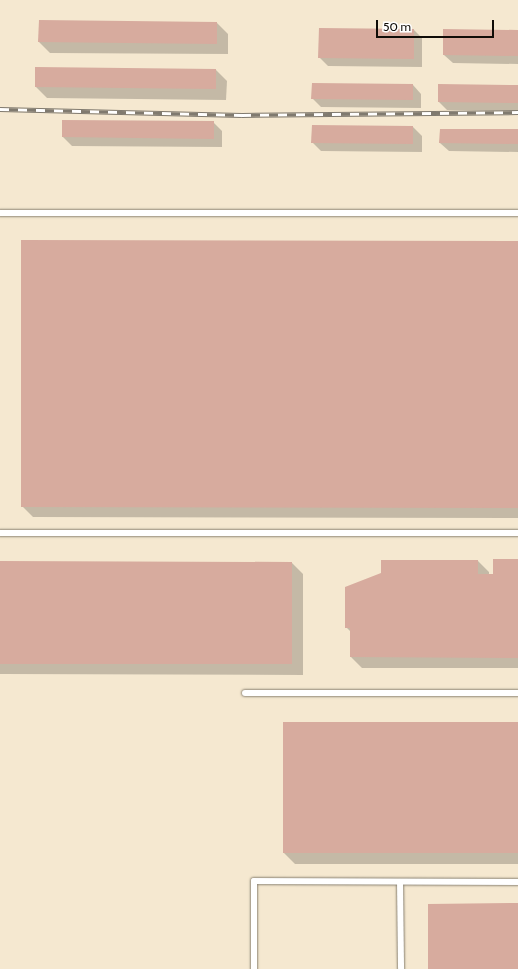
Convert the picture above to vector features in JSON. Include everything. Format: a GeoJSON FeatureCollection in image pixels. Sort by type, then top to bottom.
{"type":"FeatureCollection","features":[{"type":"Feature","properties":{"kind":"lane"},"geometry":{"type":"LineString","coordinates":[[0,213],[518,213]]}},
{"type":"Feature","properties":{"kind":"lane"},"geometry":{"type":"LineString","coordinates":[[0,533],[518,533]]}},
{"type":"Feature","properties":{"kind":"lane"},"geometry":{"type":"LineString","coordinates":[[245,693],[518,692]]}},
{"type":"Feature","properties":{"kind":"lane"},"geometry":{"type":"LineString","coordinates":[[254,969],[254,881],[518,882]]}},
{"type":"Feature","properties":{"kind":"lane"},"geometry":{"type":"LineString","coordinates":[[400,882],[401,969]]}},
{"type":"Feature","properties":{"kind":"shaded area"},"geometry":{"type":"Polygon","coordinates":[[[0,0],[518,0],[518,969],[0,969],[0,0]]]}},
{"type":"Feature","properties":{"kind":"building"},"geometry":{"type":"Polygon","coordinates":[[[39,20],[217,22],[217,44],[38,42],[39,20]]]}},
{"type":"Feature","properties":{"kind":"building"},"geometry":{"type":"Polygon","coordinates":[[[319,28],[414,29],[414,59],[318,58],[319,28]]]}},
{"type":"Feature","properties":{"kind":"building"},"geometry":{"type":"Polygon","coordinates":[[[443,29],[518,30],[518,56],[443,55],[443,29]]]}},
{"type":"Feature","properties":{"kind":"building"},"geometry":{"type":"Polygon","coordinates":[[[35,67],[216,69],[216,89],[35,87],[35,67]]]}},
{"type":"Feature","properties":{"kind":"building"},"geometry":{"type":"Polygon","coordinates":[[[312,83],[413,84],[413,100],[311,99],[312,83]]]}},
{"type":"Feature","properties":{"kind":"building"},"geometry":{"type":"Polygon","coordinates":[[[438,84],[518,85],[518,103],[438,102],[438,84]]]}},
{"type":"Feature","properties":{"kind":"building"},"geometry":{"type":"Polygon","coordinates":[[[62,120],[214,121],[214,139],[62,137],[62,120]]]}},
{"type":"Feature","properties":{"kind":"building"},"geometry":{"type":"Polygon","coordinates":[[[312,125],[413,126],[413,144],[311,143],[312,125]]]}},
{"type":"Feature","properties":{"kind":"building"},"geometry":{"type":"Polygon","coordinates":[[[440,129],[518,129],[518,144],[439,143],[440,129]]]}},
{"type":"Feature","properties":{"kind":"building"},"geometry":{"type":"Polygon","coordinates":[[[21,240],[518,241],[518,508],[21,507],[21,240]]]}},
{"type":"Feature","properties":{"kind":"building"},"geometry":{"type":"Polygon","coordinates":[[[493,559],[518,559],[518,658],[350,657],[350,628],[345,628],[345,587],[381,573],[381,560],[478,560],[478,574],[493,574],[493,559]]]}},
{"type":"Feature","properties":{"kind":"building"},"geometry":{"type":"Polygon","coordinates":[[[0,561],[292,562],[292,664],[0,664],[0,561]]]}},
{"type":"Feature","properties":{"kind":"building"},"geometry":{"type":"Polygon","coordinates":[[[283,722],[518,722],[518,853],[283,853],[283,722]]]}},
{"type":"Feature","properties":{"kind":"building"},"geometry":{"type":"Polygon","coordinates":[[[518,903],[518,969],[428,969],[428,904],[518,903]]]}},
{"type":"Feature","properties":{"kind":"railway"},"geometry":{"type":"LineString","coordinates":[[0,109],[242,115],[518,112]]}}]}
